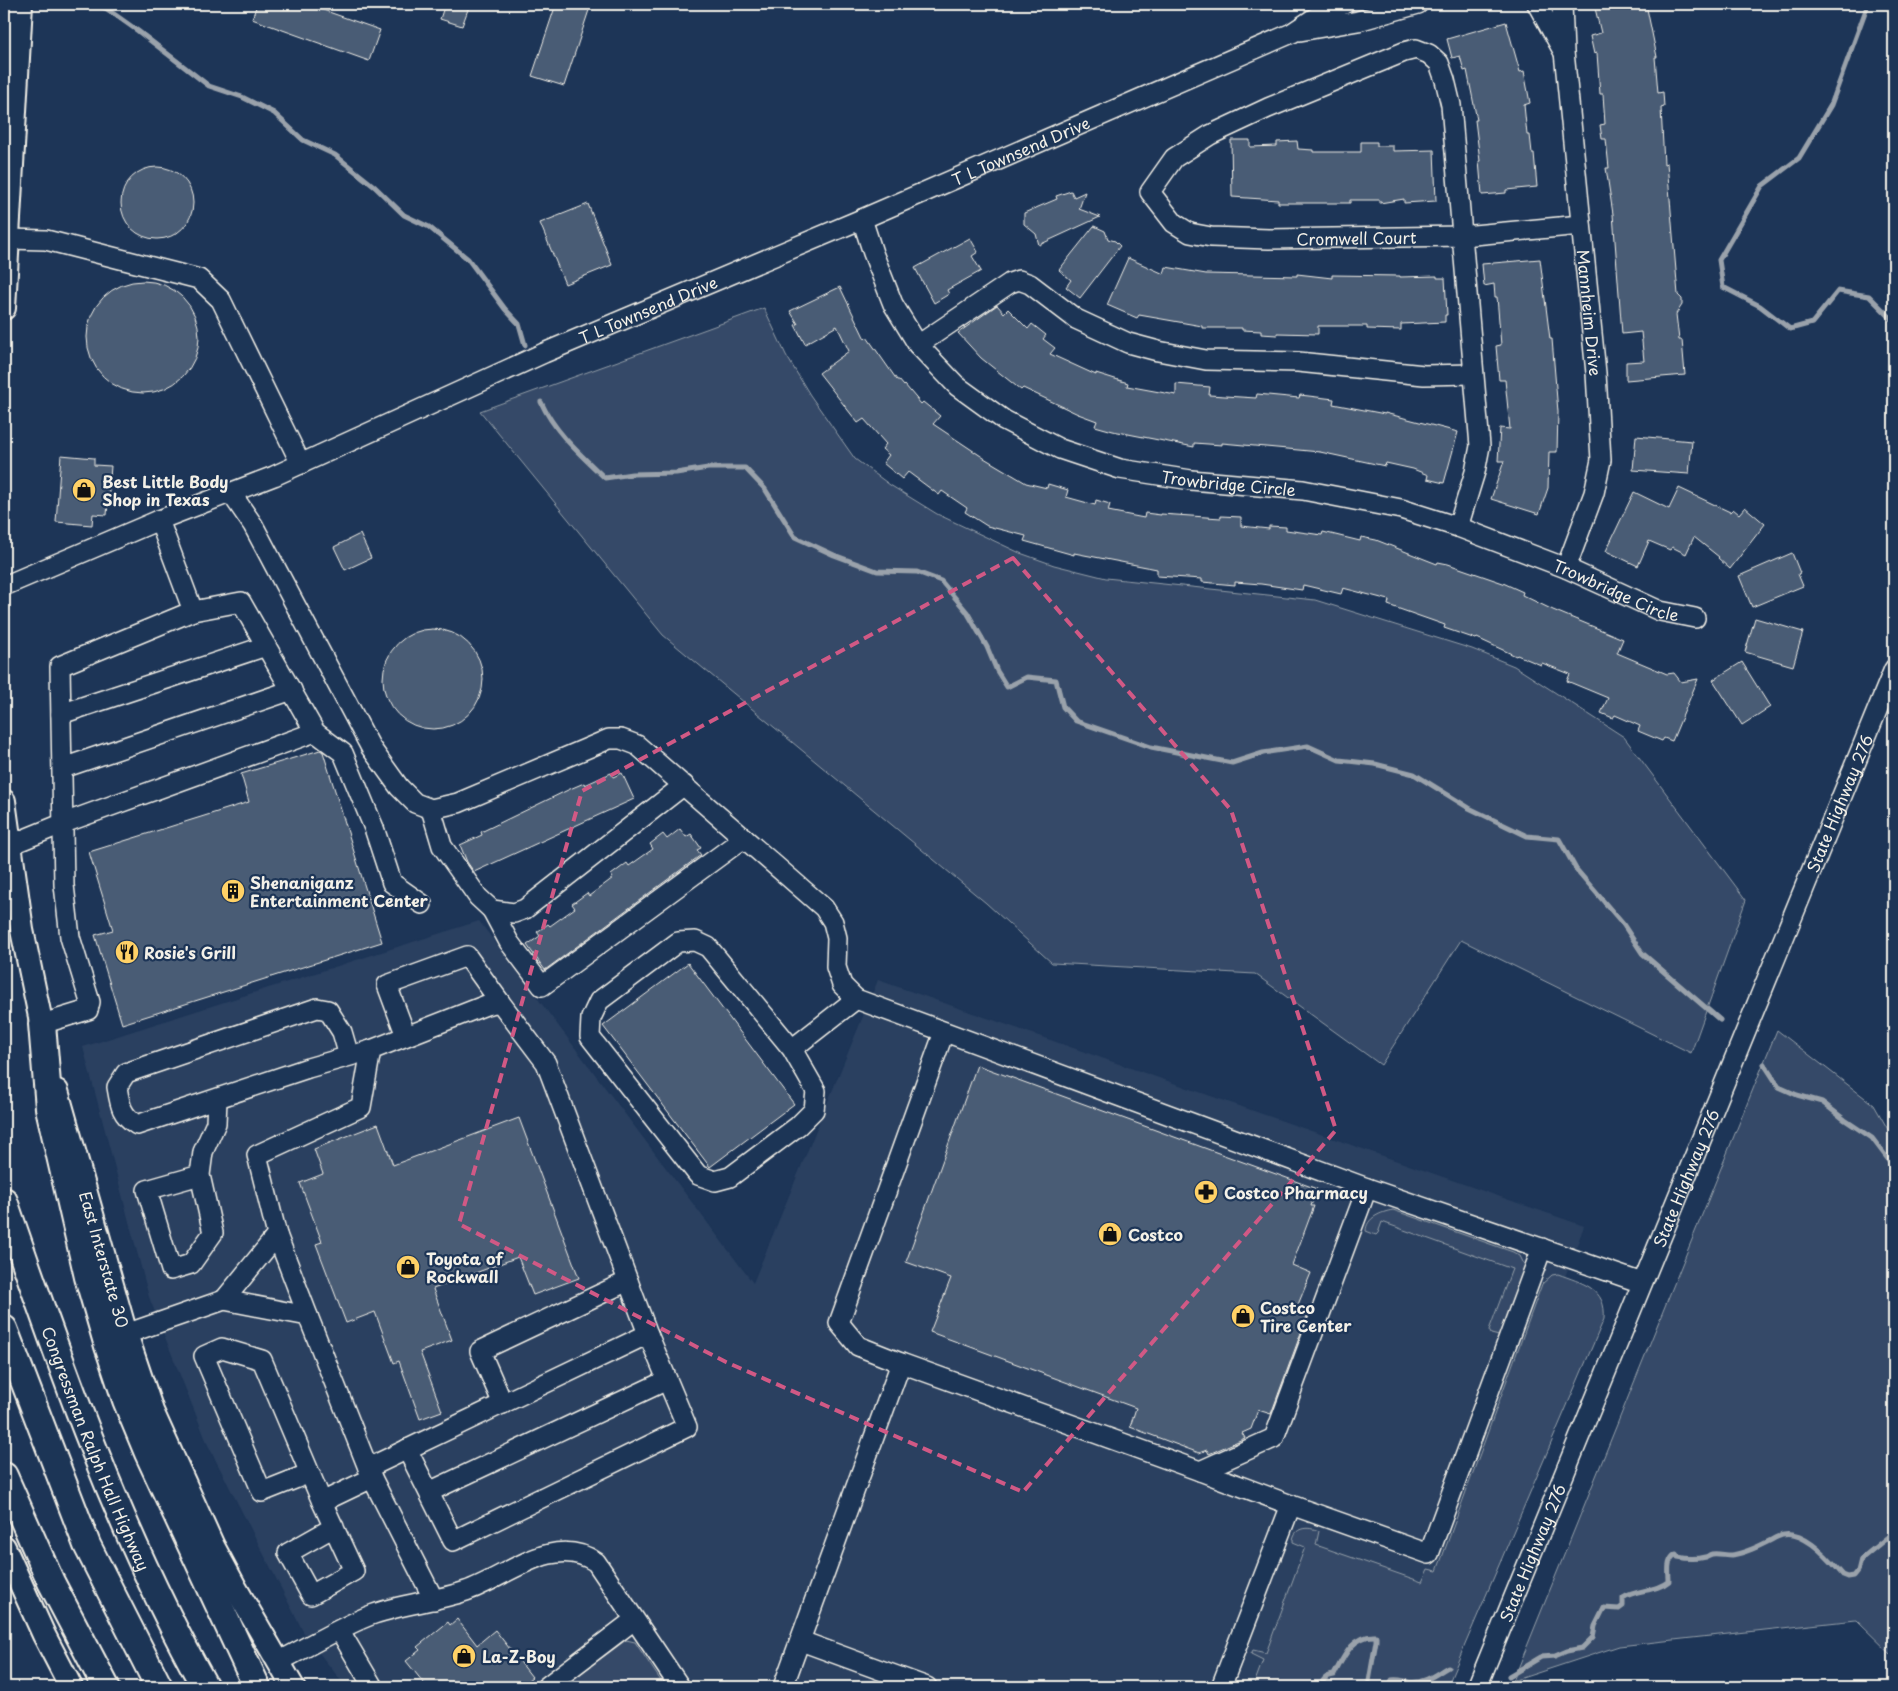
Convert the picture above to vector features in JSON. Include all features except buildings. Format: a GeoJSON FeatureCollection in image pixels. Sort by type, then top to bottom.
{"type":"FeatureCollection","features":[{"type":"Feature","properties":{"kind":"highway"},"geometry":{"type":"LineString","coordinates":[[42,1024],[50,1108],[88,1277],[108,1346],[126,1400],[148,1452],[257,1687]]}},
{"type":"Feature","properties":{"kind":"highway","name":"Congressman Ralph Hall Highway"},"geometry":{"type":"LineString","coordinates":[[4,1201],[83,1426],[126,1529],[205,1687]]}},
{"type":"Feature","properties":{"kind":"highway"},"geometry":{"type":"LineString","coordinates":[[4,1329],[86,1545],[159,1687]]}},
{"type":"Feature","properties":{"kind":"highway"},"geometry":{"type":"LineString","coordinates":[[4,1476],[51,1582],[106,1687]]}},
{"type":"Feature","properties":{"kind":"main road"},"geometry":{"type":"LineString","coordinates":[[4,308],[21,4]]}},
{"type":"Feature","properties":{"kind":"main road","name":"East Interstate 30"},"geometry":{"type":"LineString","coordinates":[[4,801],[22,930],[51,1072],[126,1334],[152,1410],[213,1546],[234,1587],[293,1687]]}},
{"type":"Feature","properties":{"kind":"main road"},"geometry":{"type":"LineString","coordinates":[[6,1559],[71,1687]]}},
{"type":"Feature","properties":{"kind":"street","name":"T L Townsend Drive"},"geometry":{"type":"LineString","coordinates":[[4,586],[159,520],[232,493],[301,464],[544,353],[862,219],[1292,33],[1322,13],[1344,4]]}},
{"type":"Feature","properties":{"kind":"street","name":"T L Townsend Drive"},"geometry":{"type":"LineString","coordinates":[[1292,33],[1358,22],[1418,4]]}},
{"type":"Feature","properties":{"kind":"street","name":"Mannheim Drive"},"geometry":{"type":"LineString","coordinates":[[1537,4],[1564,52]]}},
{"type":"Feature","properties":{"kind":"street","name":"Mannheim Drive"},"geometry":{"type":"LineString","coordinates":[[1562,4],[1564,52],[1596,373],[1600,460],[1594,492],[1566,568]]}},
{"type":"Feature","properties":{"kind":"street","name":"Cromwell Court"},"geometry":{"type":"LineString","coordinates":[[1463,236],[1451,106],[1445,80],[1439,63],[1429,54],[1416,49],[1404,52],[1277,104],[1210,135],[1174,158],[1150,192],[1174,224],[1190,233],[1211,237],[1269,239],[1463,236],[1581,225]]}},
{"type":"Feature","properties":{"kind":"street","name":"Trowbridge Circle"},"geometry":{"type":"LineString","coordinates":[[862,219],[873,254],[893,304],[918,345],[957,386],[1004,420],[1060,449],[1120,470],[1191,480],[1303,490],[1401,509],[1458,527],[1566,568],[1660,611],[1696,618]]}},
{"type":"Feature","properties":{"kind":"street"},"geometry":{"type":"LineString","coordinates":[[1458,527],[1475,472],[1480,446],[1463,236]]}},
{"type":"Feature","properties":{"kind":"street"},"geometry":{"type":"LineString","coordinates":[[8,239],[46,240],[198,278],[220,300],[301,464]]}},
{"type":"Feature","properties":{"kind":"street"},"geometry":{"type":"LineString","coordinates":[[918,345],[1010,283],[1020,280],[1030,284],[1076,319],[1128,342],[1158,351],[1206,360],[1298,362],[1424,374],[1473,374]]}},
{"type":"Feature","properties":{"kind":"street"},"geometry":{"type":"LineString","coordinates":[[232,493],[253,525],[371,748],[399,787],[416,803],[431,809],[444,807],[474,797],[609,739],[621,739],[637,744],[824,908],[833,922],[837,938],[836,967],[842,985],[856,999],[1367,1188],[1642,1283]]}},
{"type":"Feature","properties":{"kind":"street"},"geometry":{"type":"LineString","coordinates":[[159,520],[193,611]]}},
{"type":"Feature","properties":{"kind":"street"},"geometry":{"type":"LineString","coordinates":[[42,1024],[88,1010],[90,1002],[70,937],[64,885],[60,666],[193,611],[241,602],[315,732],[343,753],[374,828],[392,883],[422,904]]}},
{"type":"Feature","properties":{"kind":"street"},"geometry":{"type":"LineString","coordinates":[[61,714],[266,646]]}},
{"type":"Feature","properties":{"kind":"street","name":"State Highway 276"},"geometry":{"type":"LineString","coordinates":[[1477,1687],[1894,669]]}},
{"type":"Feature","properties":{"kind":"street"},"geometry":{"type":"LineString","coordinates":[[62,768],[292,690]]}},
{"type":"Feature","properties":{"kind":"street"},"geometry":{"type":"LineString","coordinates":[[10,845],[64,823],[315,732]]}},
{"type":"Feature","properties":{"kind":"street"},"geometry":{"type":"LineString","coordinates":[[492,910],[514,913],[526,909],[684,785]]}},
{"type":"Feature","properties":{"kind":"street"},"geometry":{"type":"LineString","coordinates":[[431,809],[442,846],[478,897],[492,910],[509,942],[542,986],[744,838]]}},
{"type":"Feature","properties":{"kind":"street"},"geometry":{"type":"LineString","coordinates":[[695,941],[708,947],[792,1049],[816,1091],[814,1110],[798,1126],[730,1177],[715,1181],[698,1175],[590,1037],[590,1018],[599,1001],[678,942],[695,941]]}},
{"type":"Feature","properties":{"kind":"street"},"geometry":{"type":"LineString","coordinates":[[406,1036],[387,985],[467,956],[546,1063],[648,1334],[687,1427],[454,1541],[407,1449]]}},
{"type":"Feature","properties":{"kind":"street"},"geometry":{"type":"LineString","coordinates":[[792,1049],[856,999]]}},
{"type":"Feature","properties":{"kind":"street"},"geometry":{"type":"LineString","coordinates":[[350,1056],[342,1032],[328,1010],[317,1008],[126,1072],[117,1087],[121,1106],[127,1119],[137,1125],[371,1050],[486,1005],[500,1002]]}},
{"type":"Feature","properties":{"kind":"street"},"geometry":{"type":"LineString","coordinates":[[944,1032],[838,1323],[858,1346],[1291,1505],[1429,1554],[1542,1248]]}},
{"type":"Feature","properties":{"kind":"street"},"geometry":{"type":"LineString","coordinates":[[371,1050],[361,1107],[257,1154],[277,1235],[370,1473],[434,1600]]}},
{"type":"Feature","properties":{"kind":"street"},"geometry":{"type":"LineString","coordinates":[[200,1174],[147,1190],[170,1270],[191,1264],[213,1233],[200,1174],[203,1152],[216,1123],[217,1099]]}},
{"type":"Feature","properties":{"kind":"street"},"geometry":{"type":"LineString","coordinates":[[1200,1471],[1274,1438],[1367,1188]]}},
{"type":"Feature","properties":{"kind":"street"},"geometry":{"type":"LineString","coordinates":[[224,1300],[277,1235]]}},
{"type":"Feature","properties":{"kind":"street"},"geometry":{"type":"LineString","coordinates":[[503,1404],[480,1351],[628,1281]]}},
{"type":"Feature","properties":{"kind":"street"},"geometry":{"type":"LineString","coordinates":[[126,1334],[224,1300],[308,1316]]}},
{"type":"Feature","properties":{"kind":"street"},"geometry":{"type":"LineString","coordinates":[[322,1502],[407,1449],[648,1334]]}},
{"type":"Feature","properties":{"kind":"street"},"geometry":{"type":"LineString","coordinates":[[310,1473],[262,1492],[204,1356],[222,1348],[262,1360],[334,1527]]}},
{"type":"Feature","properties":{"kind":"street"},"geometry":{"type":"LineString","coordinates":[[783,1687],[902,1363]]}},
{"type":"Feature","properties":{"kind":"street"},"geometry":{"type":"LineString","coordinates":[[429,1492],[667,1380]]}},
{"type":"Feature","properties":{"kind":"street"},"geometry":{"type":"LineString","coordinates":[[1221,1687],[1291,1505]]}},
{"type":"Feature","properties":{"kind":"street"},"geometry":{"type":"LineString","coordinates":[[278,1662],[374,1614],[468,1590],[535,1558],[572,1552],[587,1556],[596,1562],[680,1687]]}},
{"type":"Feature","properties":{"kind":"street"},"geometry":{"type":"LineString","coordinates":[[546,1687],[634,1620]]}},
{"type":"Feature","properties":{"kind":"street"},"geometry":{"type":"LineString","coordinates":[[340,1631],[373,1687]]}},
{"type":"Feature","properties":{"kind":"street"},"geometry":{"type":"LineString","coordinates":[[801,1641],[927,1687]]}},
{"type":"Feature","properties":{"kind":"highlighted area"},"geometry":{"type":"Polygon","coordinates":[[[1013,558],[1231,810],[1336,1130],[1023,1492],[726,1362],[459,1224],[582,791],[1013,558]]]}},
{"type":"Feature","properties":{"kind":"shaded area"},"geometry":{"type":"Polygon","coordinates":[[[764,308],[786,355],[810,395],[855,459],[890,485],[937,514],[1020,553],[1054,565],[1106,578],[1315,600],[1472,649],[1514,666],[1624,737],[1746,900],[1691,1053],[1461,940],[1381,1065],[1255,974],[1052,963],[986,903],[663,635],[480,411],[764,308]]]}},
{"type":"Feature","properties":{"kind":"shaded area"},"geometry":{"type":"Polygon","coordinates":[[[479,921],[753,1283],[878,980],[1584,1226],[1411,1687],[346,1687],[305,1635],[208,1445],[149,1297],[83,1047],[479,921]]]}},
{"type":"Feature","properties":{"kind":"shaded area"},"geometry":{"type":"Polygon","coordinates":[[[1777,1030],[1874,1105],[1894,1140],[1894,1657],[1856,1620],[1619,1646],[1513,1681],[1777,1030]]]}},
{"type":"Feature","properties":{"kind":"shaded area"},"geometry":{"type":"Polygon","coordinates":[[[1393,1210],[1520,1256],[1526,1268],[1503,1335],[1491,1334],[1489,1330],[1512,1269],[1382,1222],[1376,1235],[1366,1231],[1371,1219],[1379,1214],[1393,1210]]]}},
{"type":"Feature","properties":{"kind":"shaded area"},"geometry":{"type":"Polygon","coordinates":[[[1558,1274],[1591,1288],[1601,1300],[1604,1309],[1604,1319],[1447,1687],[1253,1687],[1263,1660],[1251,1654],[1253,1650],[1266,1653],[1305,1547],[1293,1542],[1298,1531],[1310,1528],[1319,1531],[1316,1545],[1422,1582],[1428,1569],[1437,1571],[1542,1284],[1552,1275],[1558,1274]]]}},
{"type":"Feature","properties":{"kind":"shaded area"},"geometry":{"type":"Polygon","coordinates":[[[626,1640],[635,1642],[665,1687],[568,1687],[571,1681],[626,1640]]]}},
{"type":"Feature","properties":{"kind":"waterway"},"geometry":{"type":"LineString","coordinates":[[96,4],[107,9],[138,31],[209,86],[242,97],[274,113],[303,140],[335,155],[375,187],[404,215],[429,227],[468,259],[505,309],[519,324],[525,345]]}},
{"type":"Feature","properties":{"kind":"waterway"},"geometry":{"type":"LineString","coordinates":[[1868,4],[1831,105],[1799,158],[1762,186],[1719,260],[1723,287],[1760,306],[1790,329],[1812,323],[1838,291],[1869,296],[1894,321]]}},
{"type":"Feature","properties":{"kind":"waterway"},"geometry":{"type":"LineString","coordinates":[[541,402],[561,434],[605,478],[632,474],[676,473],[708,468],[745,468],[765,489],[795,537],[834,555],[877,571],[917,572],[941,581],[967,612],[1007,687],[1027,677],[1056,680],[1063,707],[1076,721],[1151,747],[1232,763],[1263,753],[1308,746],[1339,760],[1375,764],[1414,774],[1469,808],[1527,836],[1559,839],[1576,869],[1623,924],[1642,953],[1720,1020]]}},
{"type":"Feature","properties":{"kind":"waterway"},"geometry":{"type":"LineString","coordinates":[[1764,1064],[1779,1087],[1797,1095],[1822,1102],[1872,1138],[1894,1167]]}},
{"type":"Feature","properties":{"kind":"waterway"},"geometry":{"type":"LineString","coordinates":[[1509,1676],[1541,1657],[1555,1656],[1582,1648],[1593,1637],[1595,1626],[1604,1608],[1619,1609],[1623,1606],[1623,1598],[1628,1595],[1664,1585],[1669,1581],[1669,1563],[1676,1554],[1678,1557],[1692,1559],[1706,1557],[1711,1554],[1731,1555],[1749,1550],[1777,1537],[1795,1536],[1814,1546],[1843,1575],[1848,1577],[1854,1576],[1858,1571],[1861,1559],[1894,1532]]}},
{"type":"Feature","properties":{"kind":"waterway"},"geometry":{"type":"LineString","coordinates":[[1320,1687],[1325,1678],[1334,1675],[1345,1655],[1355,1643],[1368,1636],[1376,1636],[1368,1687]]}},
{"type":"Feature","properties":{"kind":"waterway"},"geometry":{"type":"LineString","coordinates":[[1389,1687],[1392,1680],[1420,1681],[1430,1678],[1448,1667]]}},
{"type":"Feature","properties":{"kind":"place","name":"Best Little Body Shop in Texas"},"geometry":{"type":"Point","coordinates":[84,490]}},
{"type":"Feature","properties":{"kind":"place","name":"Shenaniganz Entertainment Center"},"geometry":{"type":"Point","coordinates":[233,891]}},
{"type":"Feature","properties":{"kind":"place","name":"Rosie's Grill"},"geometry":{"type":"Point","coordinates":[127,952]}},
{"type":"Feature","properties":{"kind":"place","name":"Costco Pharmacy"},"geometry":{"type":"Point","coordinates":[1206,1192]}},
{"type":"Feature","properties":{"kind":"place","name":"Costco"},"geometry":{"type":"Point","coordinates":[1110,1234]}},
{"type":"Feature","properties":{"kind":"place","name":"Toyota of Rockwall"},"geometry":{"type":"Point","coordinates":[408,1267]}},
{"type":"Feature","properties":{"kind":"place","name":"Costco Tire Center"},"geometry":{"type":"Point","coordinates":[1243,1316]}},
{"type":"Feature","properties":{"kind":"place","name":"La-Z-Boy"},"geometry":{"type":"Point","coordinates":[464,1656]}}]}
